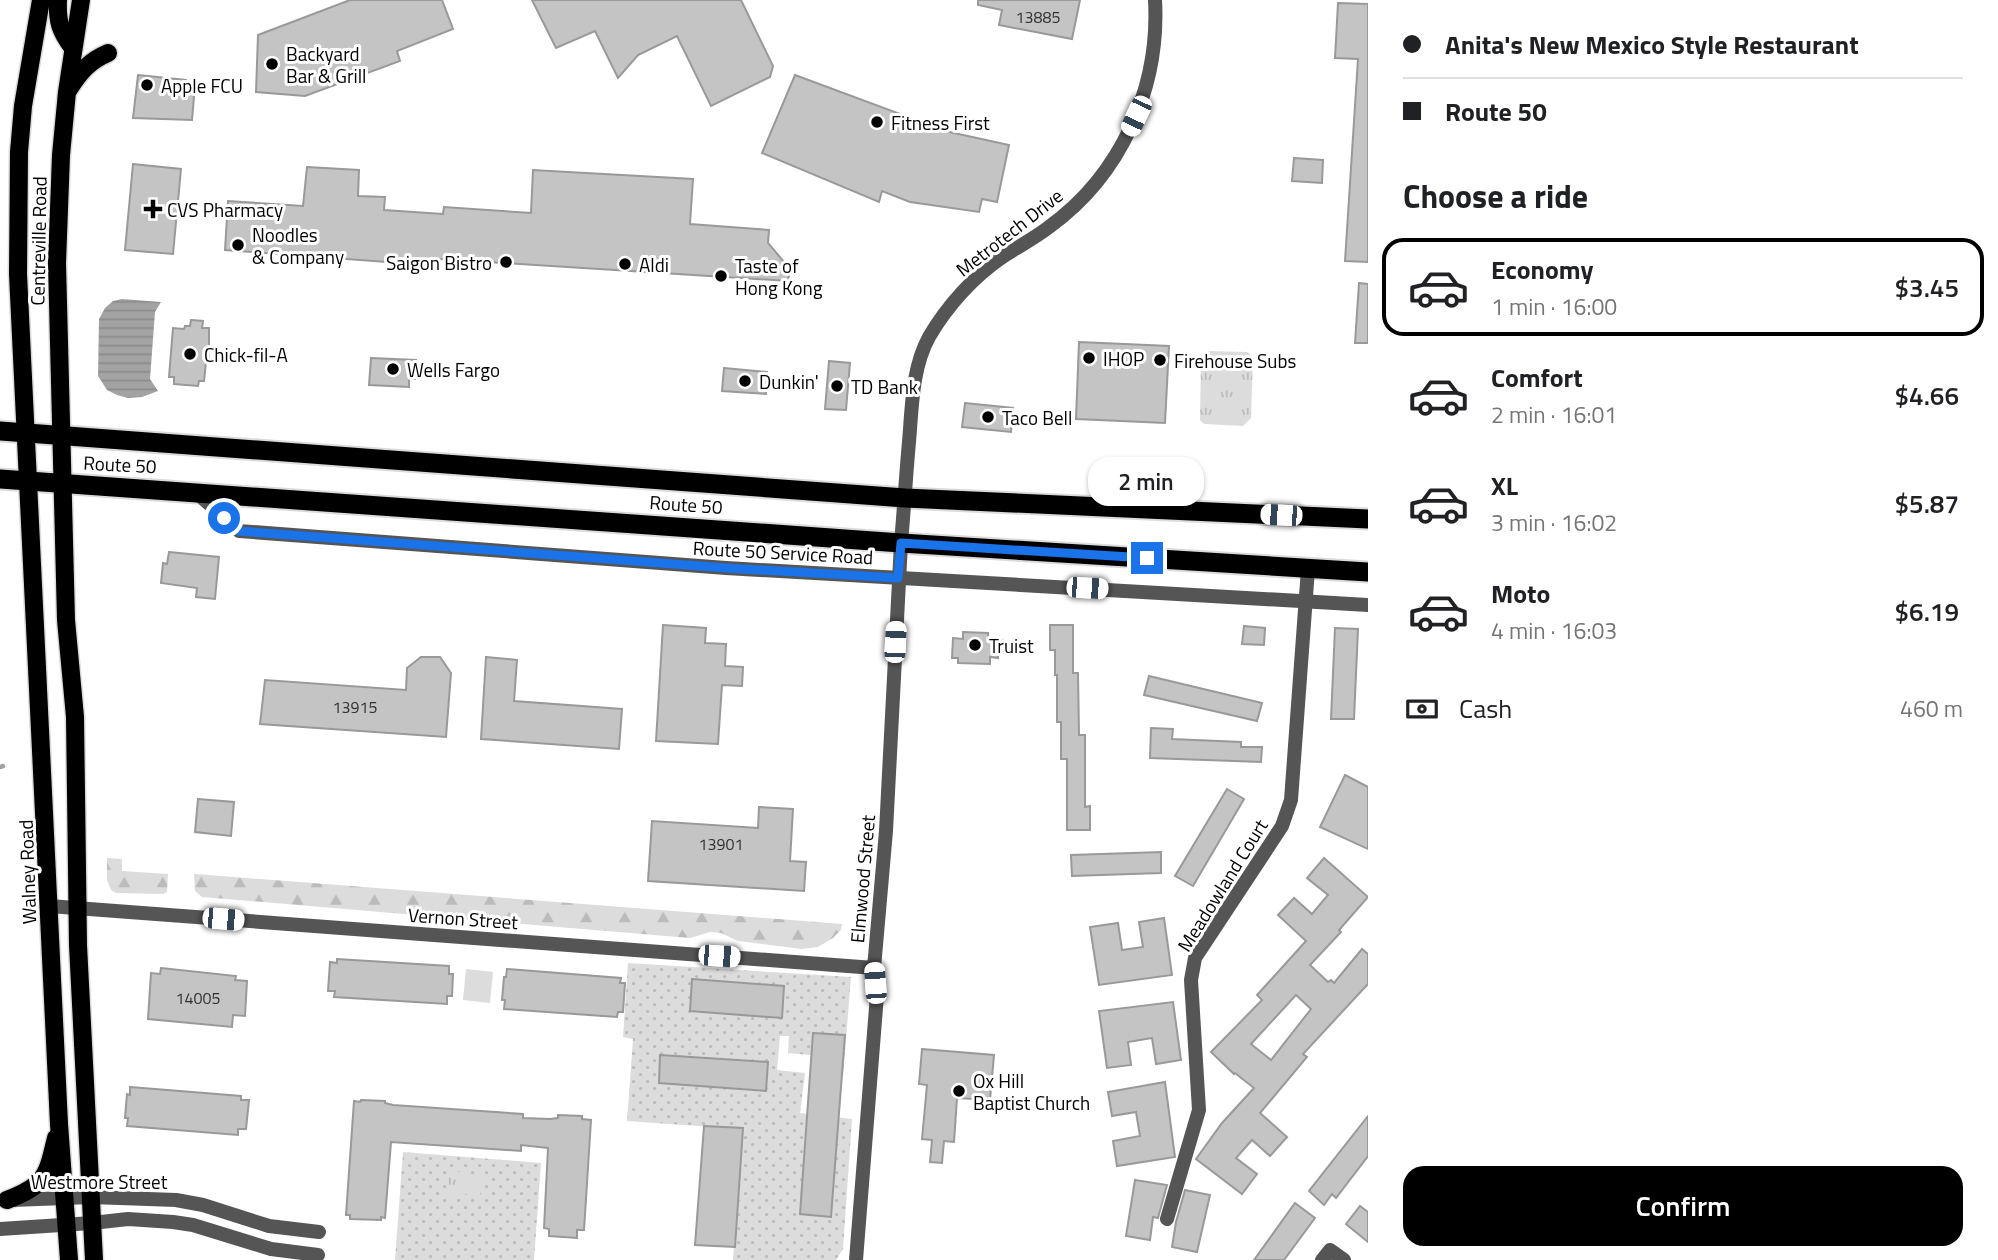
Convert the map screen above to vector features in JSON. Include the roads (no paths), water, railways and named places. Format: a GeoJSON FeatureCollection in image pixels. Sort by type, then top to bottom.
{"type":"FeatureCollection","features":[{"type":"Feature","properties":{"kind":"highway","name":"Route 50"},"geometry":{"type":"LineString","coordinates":[[0,431],[905,498],[1368,519]]}},
{"type":"Feature","properties":{"kind":"highway","name":"Route 50"},"geometry":{"type":"LineString","coordinates":[[0,479],[901,543],[1368,572]]}},
{"type":"Feature","properties":{"kind":"main road","name":"Centreville Road"},"geometry":{"type":"LineString","coordinates":[[28,482],[18,274],[19,152],[25,93],[41,0]]}},
{"type":"Feature","properties":{"kind":"main road"},"geometry":{"type":"LineString","coordinates":[[58,0],[57,21],[62,34],[73,48]]}},
{"type":"Feature","properties":{"kind":"main road","name":"Centreville Road"},"geometry":{"type":"LineString","coordinates":[[63,484],[57,264],[58,189],[67,92],[81,0]]}},
{"type":"Feature","properties":{"kind":"main road"},"geometry":{"type":"LineString","coordinates":[[67,92],[79,72],[107,53]]}},
{"type":"Feature","properties":{"kind":"main road","name":"Walney Road"},"geometry":{"type":"LineString","coordinates":[[28,482],[59,1124],[69,1260]]}},
{"type":"Feature","properties":{"kind":"main road"},"geometry":{"type":"LineString","coordinates":[[63,484],[66,620],[75,718],[78,908],[94,1260]]}},
{"type":"Feature","properties":{"kind":"main road"},"geometry":{"type":"LineString","coordinates":[[4,1200],[29,1191],[41,1180],[50,1160],[59,1124]]}},
{"type":"Feature","properties":{"kind":"street","name":"Metrotech Drive"},"geometry":{"type":"LineString","coordinates":[[901,543],[913,397],[927,340],[974,279],[1065,214],[1106,170],[1128,135],[1144,96],[1154,45],[1155,0]]}},
{"type":"Feature","properties":{"kind":"street","name":"Route 50 Service Road"},"geometry":{"type":"LineString","coordinates":[[195,492],[239,531],[726,568],[1368,605]]}},
{"type":"Feature","properties":{"kind":"street","name":"Elmwood Street"},"geometry":{"type":"LineString","coordinates":[[856,1260],[877,995],[874,968],[886,831],[901,543]]}},
{"type":"Feature","properties":{"kind":"street","name":"Meadowland Court"},"geometry":{"type":"LineString","coordinates":[[1167,1219],[1199,1110],[1191,980],[1195,958],[1282,826],[1291,800],[1308,569]]}},
{"type":"Feature","properties":{"kind":"street","name":"Vernon Street"},"geometry":{"type":"LineString","coordinates":[[49,906],[874,968]]}},
{"type":"Feature","properties":{"kind":"street","name":"Westmore Street"},"geometry":{"type":"LineString","coordinates":[[4,1200],[91,1197],[176,1200],[203,1205],[270,1226],[320,1232]]}},
{"type":"Feature","properties":{"kind":"street","name":"Westmore Street"},"geometry":{"type":"LineString","coordinates":[[0,1228],[128,1219],[173,1222],[193,1225],[271,1249],[318,1255]]}},
{"type":"Feature","properties":{"kind":"street"},"geometry":{"type":"LineString","coordinates":[[1322,1260],[1330,1250],[1343,1260]]}},
{"type":"Feature","properties":{"kind":"place","name":"Backyard Bar & Grill"},"geometry":{"type":"Point","coordinates":[272,64]}},
{"type":"Feature","properties":{"kind":"place","name":"Apple FCU"},"geometry":{"type":"Point","coordinates":[147,85]}},
{"type":"Feature","properties":{"kind":"place","name":"Fitness First"},"geometry":{"type":"Point","coordinates":[877,122]}},
{"type":"Feature","properties":{"kind":"place","name":"CVS Pharmacy"},"geometry":{"type":"Point","coordinates":[153,209]}},
{"type":"Feature","properties":{"kind":"place","name":"Noodles & Company"},"geometry":{"type":"Point","coordinates":[238,245]}},
{"type":"Feature","properties":{"kind":"place","name":"Saigon Bistro"},"geometry":{"type":"Point","coordinates":[506,262]}},
{"type":"Feature","properties":{"kind":"place","name":"Aldi"},"geometry":{"type":"Point","coordinates":[625,264]}},
{"type":"Feature","properties":{"kind":"place","name":"Taste of Hong Kong"},"geometry":{"type":"Point","coordinates":[721,276]}},
{"type":"Feature","properties":{"kind":"place","name":"Chick-fil-A"},"geometry":{"type":"Point","coordinates":[190,354]}},
{"type":"Feature","properties":{"kind":"place","name":"IHOP"},"geometry":{"type":"Point","coordinates":[1089,358]}},
{"type":"Feature","properties":{"kind":"place","name":"Firehouse Subs"},"geometry":{"type":"Point","coordinates":[1160,360]}},
{"type":"Feature","properties":{"kind":"place","name":"Wells Fargo"},"geometry":{"type":"Point","coordinates":[393,369]}},
{"type":"Feature","properties":{"kind":"place","name":"Dunkin'"},"geometry":{"type":"Point","coordinates":[745,381]}},
{"type":"Feature","properties":{"kind":"place","name":"TD Bank"},"geometry":{"type":"Point","coordinates":[837,386]}},
{"type":"Feature","properties":{"kind":"place","name":"Taco Bell"},"geometry":{"type":"Point","coordinates":[988,417]}},
{"type":"Feature","properties":{"kind":"place","name":"Truist"},"geometry":{"type":"Point","coordinates":[975,645]}},
{"type":"Feature","properties":{"kind":"place","name":"Ox Hill Baptist Church"},"geometry":{"type":"Point","coordinates":[959,1091]}}]}
